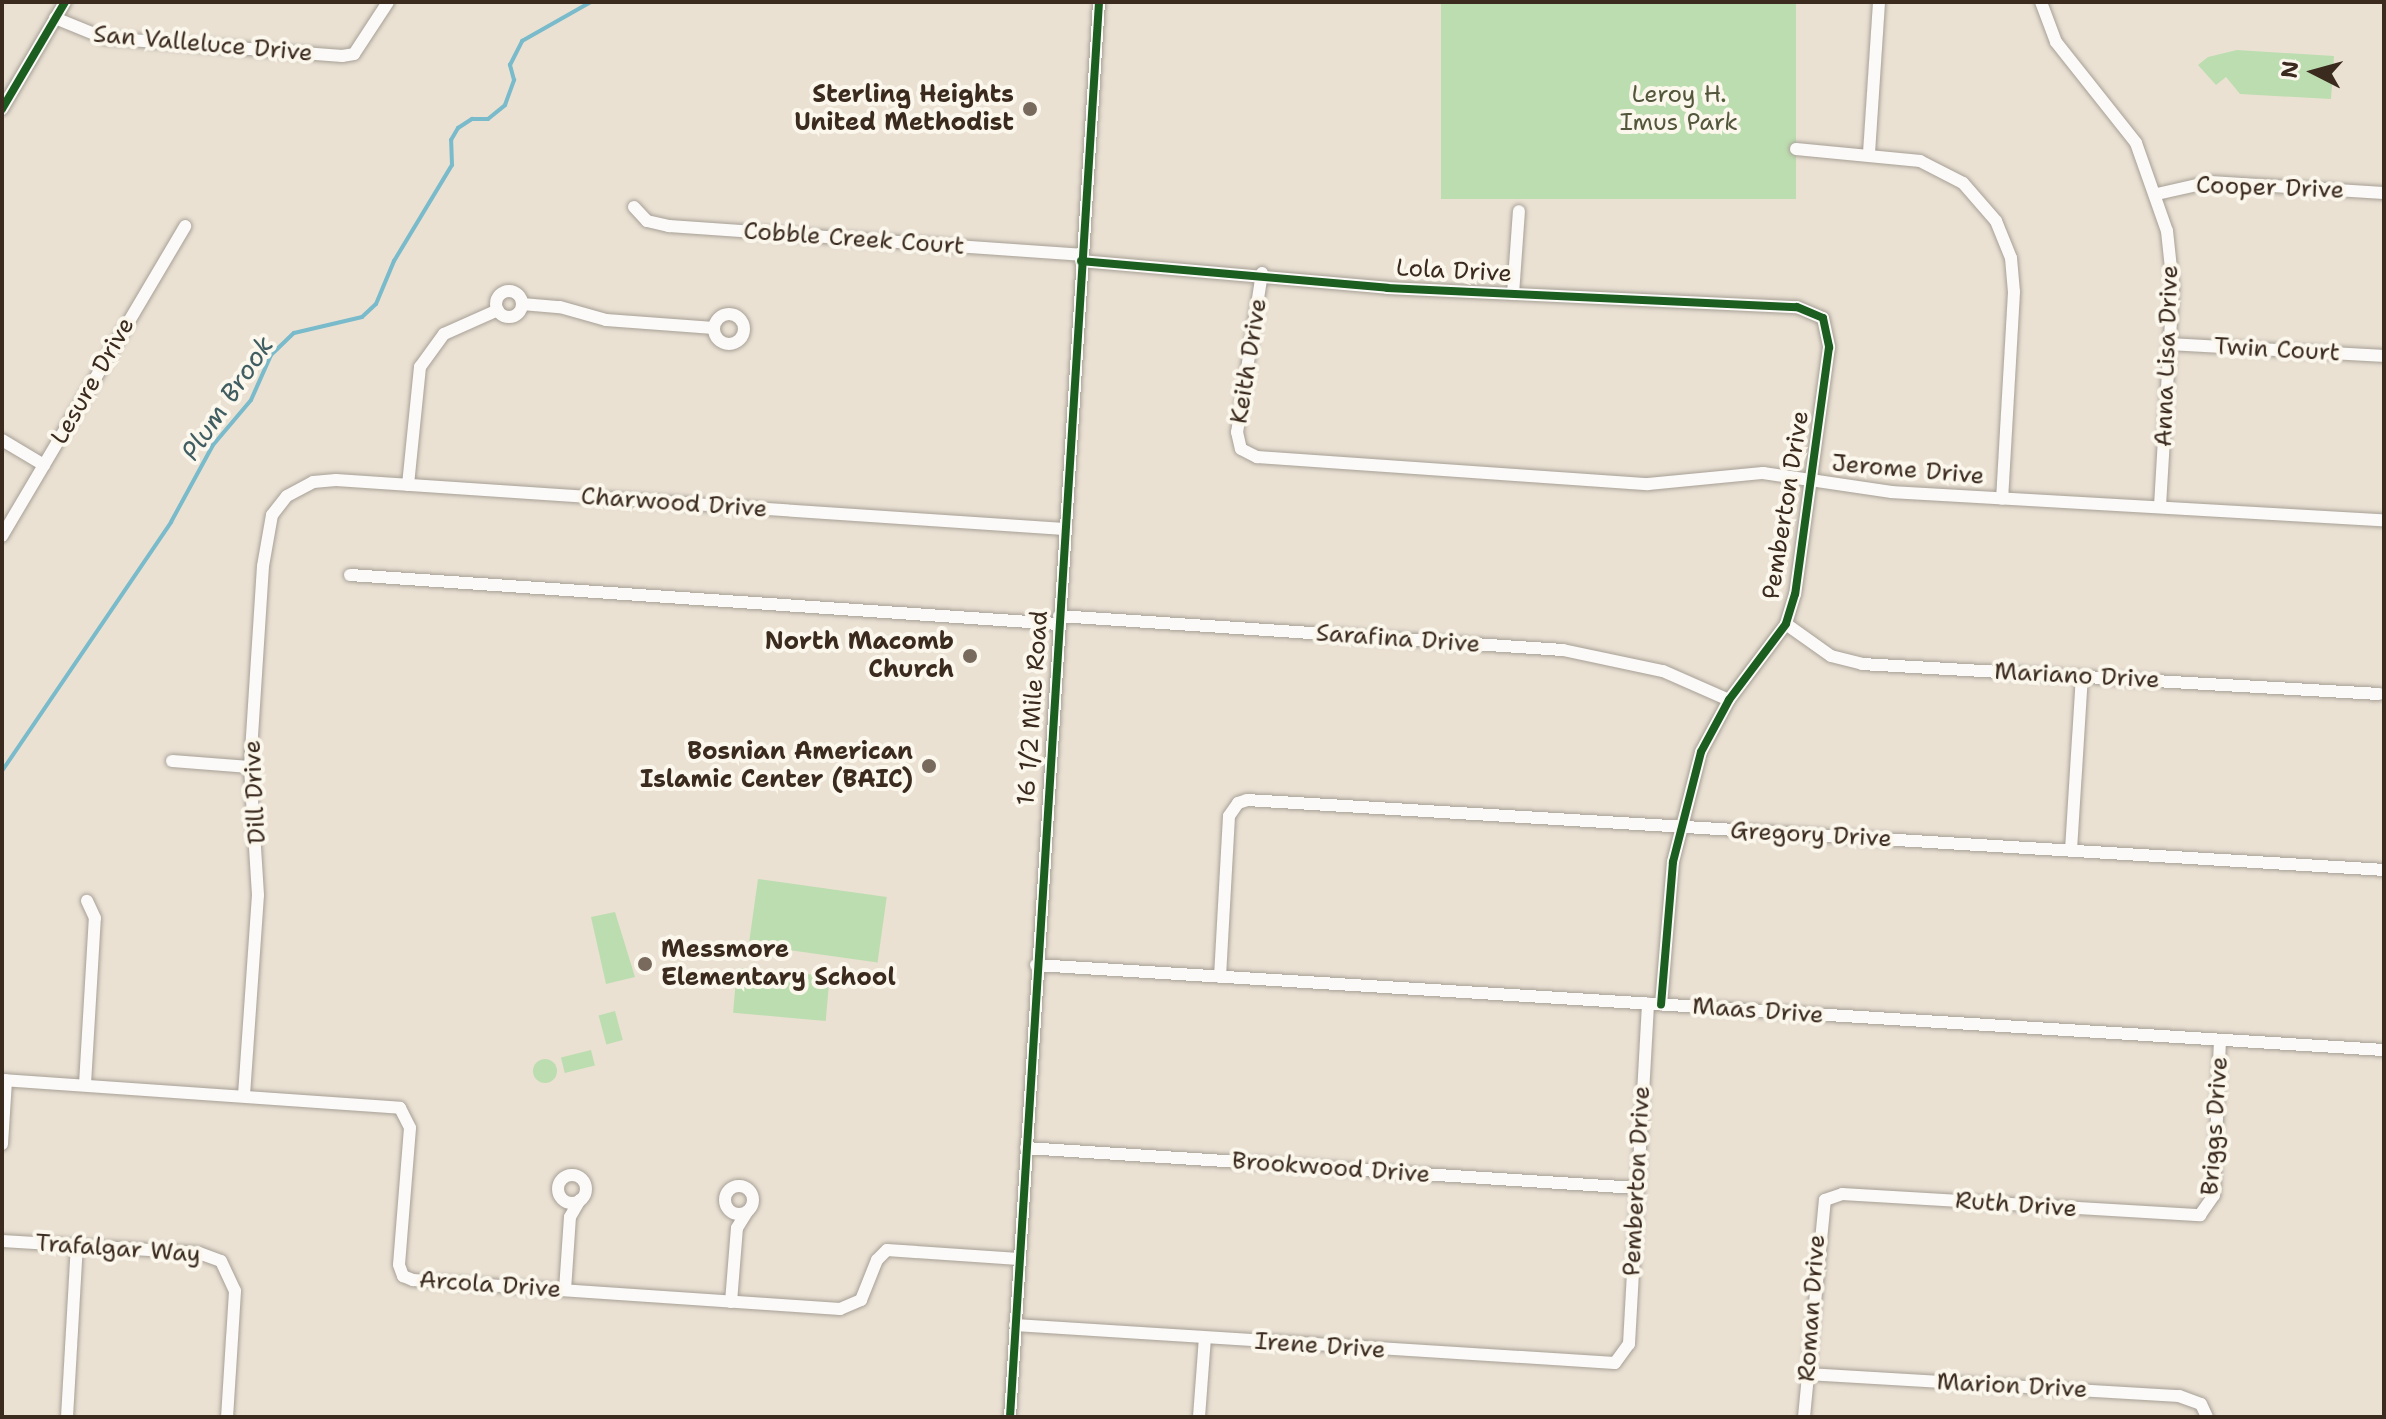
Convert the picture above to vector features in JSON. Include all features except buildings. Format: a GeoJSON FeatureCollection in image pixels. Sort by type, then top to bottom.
{"type":"FeatureCollection","features":[{"type":"Feature","properties":{"kind":"street"},"geometry":{"type":"LineString","coordinates":[[2,109],[65,2]]}},
{"type":"Feature","properties":{"kind":"street","name":"San Valleluce Drive"},"geometry":{"type":"LineString","coordinates":[[55,18],[104,38],[354,54],[388,2]]}},
{"type":"Feature","properties":{"kind":"street","name":"16 1/2 Mile Road"},"geometry":{"type":"LineString","coordinates":[[1010,1417],[1036,965],[1099,2]]}},
{"type":"Feature","properties":{"kind":"street"},"geometry":{"type":"LineString","coordinates":[[1869,153],[1879,2]]}},
{"type":"Feature","properties":{"kind":"street","name":"Anna Lisa Drive"},"geometry":{"type":"LineString","coordinates":[[2041,2],[2056,42],[2136,143],[2157,194],[2172,268],[2160,507]]}},
{"type":"Feature","properties":{"kind":"street"},"geometry":{"type":"LineString","coordinates":[[1796,149],[1912,159],[1951,175],[1983,203],[2005,242],[2014,292],[2002,499]]}},
{"type":"Feature","properties":{"kind":"street","name":"Cooper Drive"},"geometry":{"type":"LineString","coordinates":[[2157,194],[2210,182],[2384,193]]}},
{"type":"Feature","properties":{"kind":"street","name":"Cobble Creek Court"},"geometry":{"type":"LineString","coordinates":[[634,207],[647,221],[669,226],[1081,258]]}},
{"type":"Feature","properties":{"kind":"street"},"geometry":{"type":"LineString","coordinates":[[1513,294],[1519,211]]}},
{"type":"Feature","properties":{"kind":"street","name":"Lesure Drive"},"geometry":{"type":"LineString","coordinates":[[2,536],[185,226]]}},
{"type":"Feature","properties":{"kind":"street","name":"Lola Drive"},"geometry":{"type":"LineString","coordinates":[[1081,258],[1262,273],[1387,288],[1797,307],[1823,318]]}},
{"type":"Feature","properties":{"kind":"street","name":"Keith Drive"},"geometry":{"type":"LineString","coordinates":[[1241,449],[1242,382],[1262,273]]}},
{"type":"Feature","properties":{"kind":"street"},"geometry":{"type":"LineString","coordinates":[[498,310],[498,298],[508,291],[520,296],[522,304]]}},
{"type":"Feature","properties":{"kind":"street"},"geometry":{"type":"LineString","coordinates":[[498,310],[512,317],[522,304]]}},
{"type":"Feature","properties":{"kind":"street"},"geometry":{"type":"LineString","coordinates":[[522,304],[560,307],[606,320],[714,328]]}},
{"type":"Feature","properties":{"kind":"street"},"geometry":{"type":"LineString","coordinates":[[408,485],[420,367],[444,334],[498,310]]}},
{"type":"Feature","properties":{"kind":"street","name":"Pemberton Drive"},"geometry":{"type":"LineString","coordinates":[[1623,1357],[1629,1344],[1636,1188],[1655,1004],[1680,826],[1701,752],[1729,700],[1786,624],[1795,594],[1829,347],[1823,318]]}},
{"type":"Feature","properties":{"kind":"street","name":"Twin Court"},"geometry":{"type":"LineString","coordinates":[[2170,344],[2384,356]]}},
{"type":"Feature","properties":{"kind":"street"},"geometry":{"type":"LineString","coordinates":[[2,440],[44,465]]}},
{"type":"Feature","properties":{"kind":"street","name":"Jerome Drive"},"geometry":{"type":"LineString","coordinates":[[1241,449],[1257,457],[1648,484],[1752,472],[1812,481],[2002,499],[2384,520]]}},
{"type":"Feature","properties":{"kind":"street","name":"Charwood Drive"},"geometry":{"type":"LineString","coordinates":[[287,496],[325,481],[1064,529]]}},
{"type":"Feature","properties":{"kind":"street","name":"Dill Drive"},"geometry":{"type":"LineString","coordinates":[[244,1095],[258,895],[250,767],[267,531],[287,496]]}},
{"type":"Feature","properties":{"kind":"street","name":"Sarafina Drive"},"geometry":{"type":"LineString","coordinates":[[350,575],[1563,650],[1663,671],[1729,700]]}},
{"type":"Feature","properties":{"kind":"street","name":"Mariano Drive"},"geometry":{"type":"LineString","coordinates":[[1786,624],[1831,656],[1862,664],[2379,694]]}},
{"type":"Feature","properties":{"kind":"street"},"geometry":{"type":"LineString","coordinates":[[2071,850],[2082,676]]}},
{"type":"Feature","properties":{"kind":"street"},"geometry":{"type":"LineString","coordinates":[[172,761],[250,767]]}},
{"type":"Feature","properties":{"kind":"street","name":"Gregory Drive"},"geometry":{"type":"LineString","coordinates":[[1220,977],[1227,830],[1238,803],[1257,799],[2384,870]]}},
{"type":"Feature","properties":{"kind":"street"},"geometry":{"type":"LineString","coordinates":[[85,1084],[95,918],[87,901]]}},
{"type":"Feature","properties":{"kind":"street","name":"Maas Drive"},"geometry":{"type":"LineString","coordinates":[[1036,965],[2384,1050]]}},
{"type":"Feature","properties":{"kind":"street","name":"Briggs Drive"},"geometry":{"type":"LineString","coordinates":[[2207,1211],[2214,1195],[2220,1040]]}},
{"type":"Feature","properties":{"kind":"street"},"geometry":{"type":"LineString","coordinates":[[2,1144],[4,1080]]}},
{"type":"Feature","properties":{"kind":"street","name":"Arcola Drive"},"geometry":{"type":"LineString","coordinates":[[4,1080],[244,1095],[405,1111],[410,1128],[399,1265],[407,1279],[731,1302],[851,1307],[866,1294],[877,1260],[887,1250],[1019,1259]]}},
{"type":"Feature","properties":{"kind":"street","name":"Brookwood Drive"},"geometry":{"type":"LineString","coordinates":[[1026,1148],[1636,1188]]}},
{"type":"Feature","properties":{"kind":"street"},"geometry":{"type":"LineString","coordinates":[[565,1290],[570,1217],[560,1183],[575,1175],[586,1188],[570,1217]]}},
{"type":"Feature","properties":{"kind":"street"},"geometry":{"type":"LineString","coordinates":[[731,1302],[737,1228],[725,1199],[737,1186],[752,1196],[737,1228]]}},
{"type":"Feature","properties":{"kind":"street","name":"Ruth Drive"},"geometry":{"type":"LineString","coordinates":[[1825,1200],[1842,1194],[2181,1216],[2207,1211]]}},
{"type":"Feature","properties":{"kind":"street"},"geometry":{"type":"LineString","coordinates":[[563,1199],[580,1200]]}},
{"type":"Feature","properties":{"kind":"street","name":"Roman Drive"},"geometry":{"type":"LineString","coordinates":[[1804,1417],[1818,1223],[1825,1200]]}},
{"type":"Feature","properties":{"kind":"street"},"geometry":{"type":"LineString","coordinates":[[730,1211],[747,1212]]}},
{"type":"Feature","properties":{"kind":"street","name":"Trafalgar Way"},"geometry":{"type":"LineString","coordinates":[[2,1241],[199,1253],[215,1257],[229,1269],[235,1291],[227,1417]]}},
{"type":"Feature","properties":{"kind":"street"},"geometry":{"type":"LineString","coordinates":[[67,1417],[77,1246]]}},
{"type":"Feature","properties":{"kind":"street","name":"Irene Drive"},"geometry":{"type":"LineString","coordinates":[[1015,1325],[1603,1365],[1623,1357]]}},
{"type":"Feature","properties":{"kind":"street"},"geometry":{"type":"LineString","coordinates":[[1199,1417],[1205,1338]]}},
{"type":"Feature","properties":{"kind":"street","name":"Marion Drive"},"geometry":{"type":"LineString","coordinates":[[1807,1374],[2179,1396],[2201,1404],[2207,1417]]}},
{"type":"Feature","properties":{"kind":"green space","name":"Leroy H. Imus Park"},"geometry":{"type":"Polygon","coordinates":[[[1441,2],[1796,2],[1796,199],[1441,199],[1441,2]]]}},
{"type":"Feature","properties":{"kind":"green space"},"geometry":{"type":"Polygon","coordinates":[[[2237,50],[2334,56],[2331,99],[2240,94],[2226,77],[2216,85],[2198,65],[2208,57],[2237,50]]]}},
{"type":"Feature","properties":{"kind":"green space"},"geometry":{"type":"Polygon","coordinates":[[[758,879],[887,897],[878,962],[749,944],[758,879]]]}},
{"type":"Feature","properties":{"kind":"green space"},"geometry":{"type":"Polygon","coordinates":[[[615,912],[635,977],[606,984],[591,917],[615,912]]]}},
{"type":"Feature","properties":{"kind":"green space"},"geometry":{"type":"Polygon","coordinates":[[[737,968],[830,976],[826,1021],[733,1013],[737,968]]]}},
{"type":"Feature","properties":{"kind":"green space"},"geometry":{"type":"Polygon","coordinates":[[[615,1011],[623,1040],[606,1044],[599,1015],[615,1011]]]}},
{"type":"Feature","properties":{"kind":"green space"},"geometry":{"type":"Polygon","coordinates":[[[591,1050],[595,1066],[565,1073],[561,1057],[591,1050]]]}},
{"type":"Feature","properties":{"kind":"green space"},"geometry":{"type":"Polygon","coordinates":[[[545,1059],[556,1066],[557,1071],[550,1082],[545,1083],[534,1076],[533,1071],[540,1060],[545,1059]]]}},
{"type":"Feature","properties":{"kind":"waterway","name":"Plum Brook"},"geometry":{"type":"LineString","coordinates":[[2,771],[171,522],[213,445],[251,400],[271,355],[294,333],[362,317],[376,304],[394,261],[452,165],[451,140],[458,128],[472,119],[488,119],[505,105],[514,80],[510,65],[522,41],[591,2]]}},
{"type":"Feature","properties":{"kind":"cycle path"},"geometry":{"type":"LineString","coordinates":[[2,109],[65,2]]}},
{"type":"Feature","properties":{"kind":"cycle path"},"geometry":{"type":"LineString","coordinates":[[1010,1417],[1099,2]]}},
{"type":"Feature","properties":{"kind":"cycle path"},"geometry":{"type":"LineString","coordinates":[[1081,261],[1387,288],[1797,307],[1823,318],[1829,347],[1795,594],[1786,624],[1729,700],[1701,752],[1673,862],[1661,1004]]}},
{"type":"Feature","properties":{"kind":"place","name":"Sterling Heights United Methodist"},"geometry":{"type":"Point","coordinates":[1030,109]}},
{"type":"Feature","properties":{"kind":"place","name":"North Macomb Church"},"geometry":{"type":"Point","coordinates":[970,656]}},
{"type":"Feature","properties":{"kind":"place","name":"Bosnian American Islamic Center (BAIC)"},"geometry":{"type":"Point","coordinates":[929,766]}},
{"type":"Feature","properties":{"kind":"place","name":"Messmore Elementary School"},"geometry":{"type":"Point","coordinates":[645,964]}}]}
